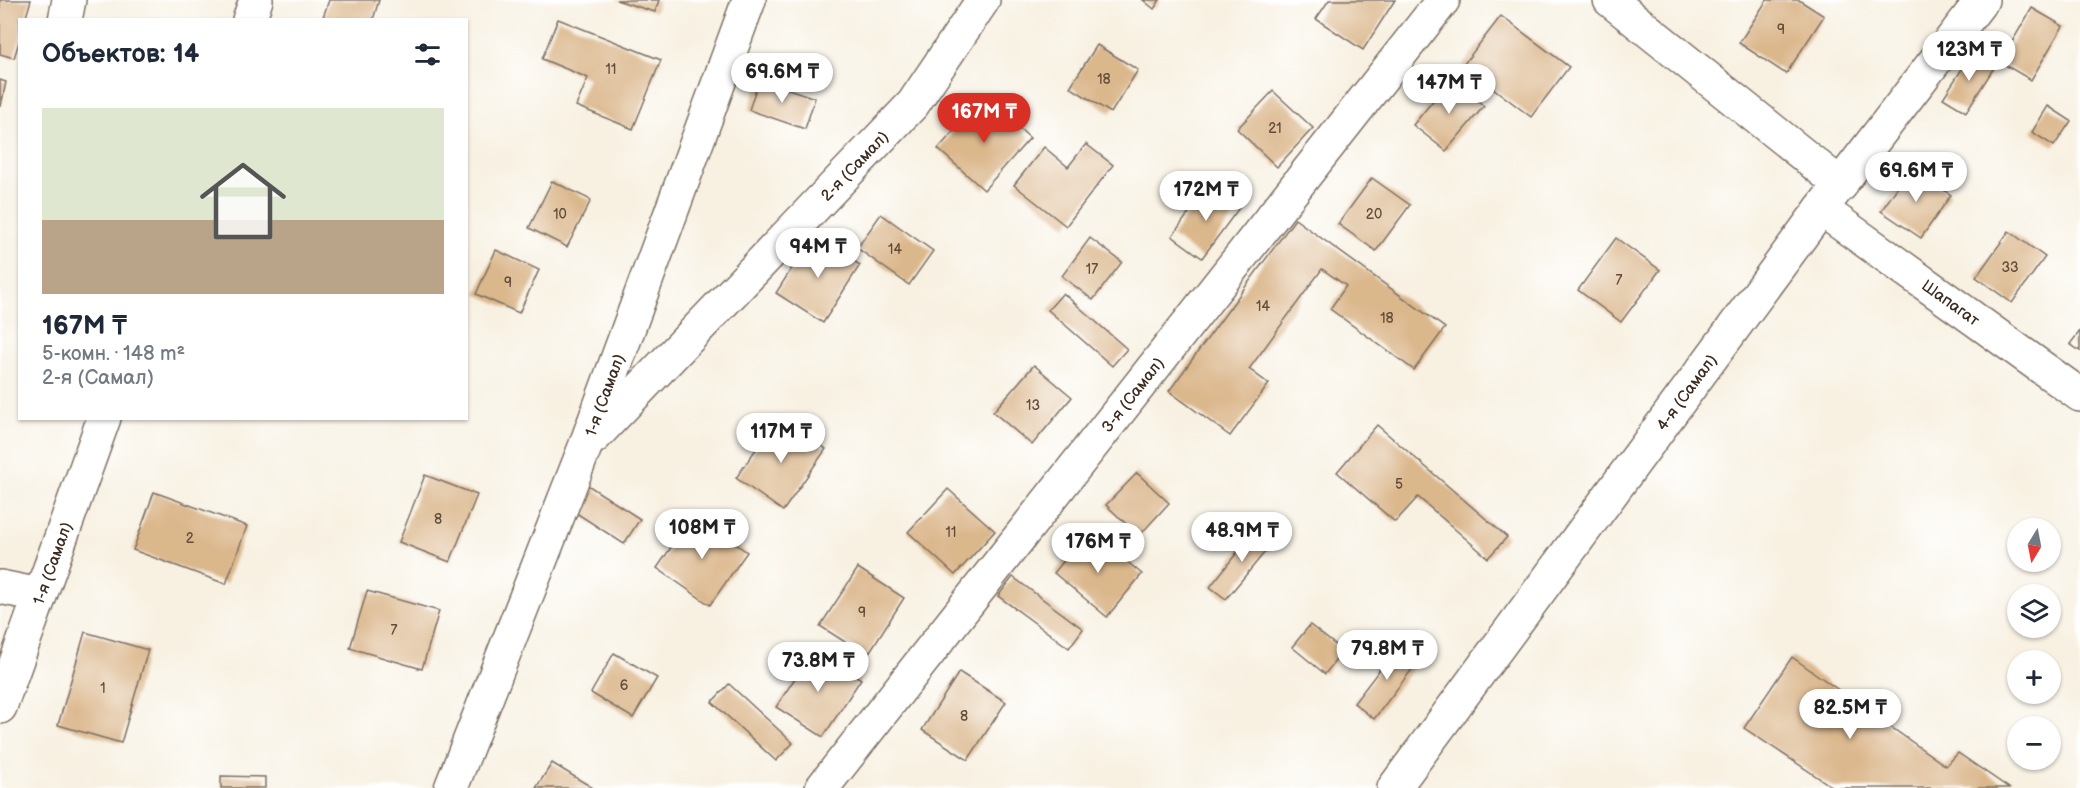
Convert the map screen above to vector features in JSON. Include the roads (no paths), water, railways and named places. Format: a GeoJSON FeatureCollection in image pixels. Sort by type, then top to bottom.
{"type":"FeatureCollection","features":[{"type":"Feature","properties":{"kind":"street"},"geometry":{"type":"LineString","coordinates":[[65,18],[69,0]]}},
{"type":"Feature","properties":{"kind":"street"},"geometry":{"type":"LineString","coordinates":[[250,18],[256,0]]}},
{"type":"Feature","properties":{"kind":"street","name":"1-я (Самал)"},"geometry":{"type":"LineString","coordinates":[[451,788],[585,447],[749,0]]}},
{"type":"Feature","properties":{"kind":"street","name":"2-я (Самал)"},"geometry":{"type":"LineString","coordinates":[[585,447],[913,104],[983,0]]}},
{"type":"Feature","properties":{"kind":"street","name":"3-я (Самал)"},"geometry":{"type":"LineString","coordinates":[[822,788],[1443,0]]}},
{"type":"Feature","properties":{"kind":"street","name":"Шапагат"},"geometry":{"type":"LineString","coordinates":[[1610,0],[1831,197],[2080,395]]}},
{"type":"Feature","properties":{"kind":"street","name":"4-я (Самал)"},"geometry":{"type":"LineString","coordinates":[[1394,788],[1831,197],[1982,0]]}},
{"type":"Feature","properties":{"kind":"street","name":"1-я (Самал)"},"geometry":{"type":"LineString","coordinates":[[0,707],[103,420]]}},
{"type":"Feature","properties":{"kind":"street"},"geometry":{"type":"LineString","coordinates":[[0,587],[39,596]]}}]}
